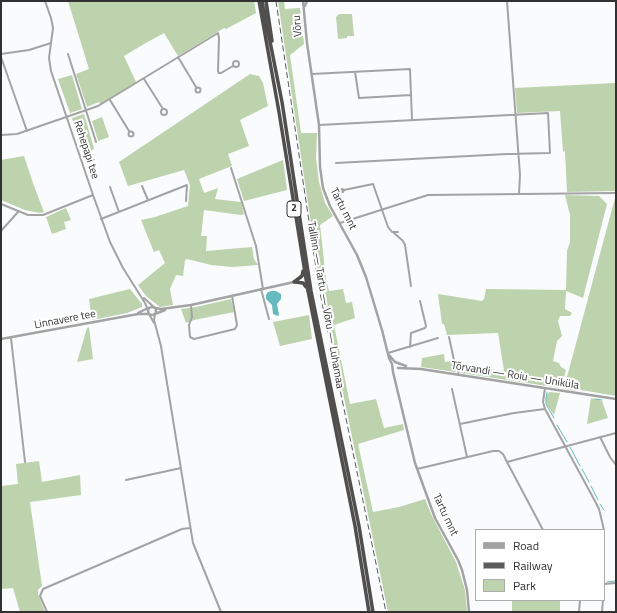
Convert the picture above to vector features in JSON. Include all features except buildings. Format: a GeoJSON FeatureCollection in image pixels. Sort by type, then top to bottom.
{"type":"FeatureCollection","features":[{"type":"Feature","properties":{"kind":"highway","name":"Tallinn — Tartu — Võru — Luhamaa"},"geometry":{"type":"LineString","coordinates":[[259,1],[279,112],[303,266],[355,526],[369,611]]}},
{"type":"Feature","properties":{"kind":"highway","name":"Tallinn — Tartu — Võru — Luhamaa"},"geometry":{"type":"LineString","coordinates":[[262,1],[287,137],[311,291],[359,526],[373,612]]}},
{"type":"Feature","properties":{"kind":"highway"},"geometry":{"type":"LineString","coordinates":[[266,1],[276,67],[275,70]]}},
{"type":"Feature","properties":{"kind":"highway"},"geometry":{"type":"LineString","coordinates":[[294,282],[302,276],[303,266]]}},
{"type":"Feature","properties":{"kind":"highway"},"geometry":{"type":"LineString","coordinates":[[294,282],[304,284],[308,291]]}},
{"type":"Feature","properties":{"kind":"street","name":"Rehepapi tee"},"geometry":{"type":"LineString","coordinates":[[45,1],[52,23],[53,33],[49,58],[51,70],[92,195],[110,242],[123,268],[148,309]]}},
{"type":"Feature","properties":{"kind":"street","name":"Võru"},"geometry":{"type":"LineString","coordinates":[[303,1],[307,43]]}},
{"type":"Feature","properties":{"kind":"street","name":"Võru"},"geometry":{"type":"LineString","coordinates":[[304,9],[306,1]]}},
{"type":"Feature","properties":{"kind":"street"},"geometry":{"type":"LineString","coordinates":[[507,1],[519,154],[519,194]]}},
{"type":"Feature","properties":{"kind":"street"},"geometry":{"type":"LineString","coordinates":[[1,135],[17,134],[98,106],[218,33],[218,71],[221,73],[233,66]]}},
{"type":"Feature","properties":{"kind":"street"},"geometry":{"type":"LineString","coordinates":[[27,131],[1,56],[29,50],[51,43]]}},
{"type":"Feature","properties":{"kind":"street","name":"Tartu mnt"},"geometry":{"type":"LineString","coordinates":[[307,43],[319,125],[322,180],[330,206],[361,264],[388,353],[397,369],[394,377]]}},
{"type":"Feature","properties":{"kind":"street"},"geometry":{"type":"LineString","coordinates":[[68,54],[96,142]]}},
{"type":"Feature","properties":{"kind":"street"},"geometry":{"type":"LineString","coordinates":[[178,57],[196,87]]}},
{"type":"Feature","properties":{"kind":"street"},"geometry":{"type":"LineString","coordinates":[[312,74],[410,69],[412,120]]}},
{"type":"Feature","properties":{"kind":"street"},"geometry":{"type":"LineString","coordinates":[[355,72],[359,98],[411,95]]}},
{"type":"Feature","properties":{"kind":"street"},"geometry":{"type":"LineString","coordinates":[[144,79],[163,109]]}},
{"type":"Feature","properties":{"kind":"street"},"geometry":{"type":"LineString","coordinates":[[110,100],[129,131]]}},
{"type":"Feature","properties":{"kind":"street"},"geometry":{"type":"LineString","coordinates":[[319,125],[548,113],[550,153],[336,163]]}},
{"type":"Feature","properties":{"kind":"street"},"geometry":{"type":"LineString","coordinates":[[231,168],[256,246],[262,289],[269,319]]}},
{"type":"Feature","properties":{"kind":"street"},"geometry":{"type":"LineString","coordinates":[[344,190],[373,184],[388,227],[403,240],[405,245],[411,286]]}},
{"type":"Feature","properties":{"kind":"street"},"geometry":{"type":"LineString","coordinates":[[101,219],[187,185],[186,201]]}},
{"type":"Feature","properties":{"kind":"street"},"geometry":{"type":"LineString","coordinates":[[142,186],[148,200]]}},
{"type":"Feature","properties":{"kind":"street"},"geometry":{"type":"LineString","coordinates":[[110,188],[119,212]]}},
{"type":"Feature","properties":{"kind":"street"},"geometry":{"type":"LineString","coordinates":[[340,223],[428,195],[616,193]]}},
{"type":"Feature","properties":{"kind":"street"},"geometry":{"type":"LineString","coordinates":[[1,204],[28,215],[43,216],[92,195]]}},
{"type":"Feature","properties":{"kind":"street"},"geometry":{"type":"LineString","coordinates":[[1,231],[18,212]]}},
{"type":"Feature","properties":{"kind":"street","name":"Linnavere tee"},"geometry":{"type":"LineString","coordinates":[[132,315],[153,307],[169,308],[191,305],[294,282]]}},
{"type":"Feature","properties":{"kind":"street"},"geometry":{"type":"LineString","coordinates":[[191,305],[192,317],[189,325],[190,337],[194,339],[235,329],[237,325],[232,296]]}},
{"type":"Feature","properties":{"kind":"street","name":"Rehepapi tee"},"geometry":{"type":"LineString","coordinates":[[142,297],[155,308]]}},
{"type":"Feature","properties":{"kind":"street"},"geometry":{"type":"LineString","coordinates":[[410,346],[410,334],[426,326],[420,301]]}},
{"type":"Feature","properties":{"kind":"street"},"geometry":{"type":"LineString","coordinates":[[155,308],[154,320],[161,346],[190,528],[197,554],[221,612]]}},
{"type":"Feature","properties":{"kind":"street","name":"Linnavere tee"},"geometry":{"type":"LineString","coordinates":[[1,339],[143,313],[153,315],[169,308]]}},
{"type":"Feature","properties":{"kind":"street"},"geometry":{"type":"LineString","coordinates":[[148,309],[149,314],[156,326]]}},
{"type":"Feature","properties":{"kind":"street"},"geometry":{"type":"LineString","coordinates":[[10,337],[26,462]]}},
{"type":"Feature","properties":{"kind":"street"},"geometry":{"type":"LineString","coordinates":[[449,337],[455,365],[459,368],[458,375]]}},
{"type":"Feature","properties":{"kind":"street"},"geometry":{"type":"LineString","coordinates":[[388,353],[438,338]]}},
{"type":"Feature","properties":{"kind":"street","name":"Tartu mnt"},"geometry":{"type":"LineString","coordinates":[[395,363],[392,368],[407,434],[417,469],[435,518],[455,553],[462,570],[467,590],[469,612]]}},
{"type":"Feature","properties":{"kind":"street","name":"Tõrvandi — Roiu — Uniküla"},"geometry":{"type":"LineString","coordinates":[[395,363],[411,368],[616,399]]}},
{"type":"Feature","properties":{"kind":"street","name":"Tõrvandi — Roiu — Uniküla"},"geometry":{"type":"LineString","coordinates":[[392,368],[411,368]]}},
{"type":"Feature","properties":{"kind":"street"},"geometry":{"type":"LineString","coordinates":[[545,388],[543,402],[545,409],[599,510],[604,529]]}},
{"type":"Feature","properties":{"kind":"street"},"geometry":{"type":"LineString","coordinates":[[452,389],[467,457]]}},
{"type":"Feature","properties":{"kind":"street"},"geometry":{"type":"LineString","coordinates":[[460,424],[514,413],[545,409]]}},
{"type":"Feature","properties":{"kind":"street"},"geometry":{"type":"LineString","coordinates":[[507,462],[616,433]]}},
{"type":"Feature","properties":{"kind":"street"},"geometry":{"type":"LineString","coordinates":[[600,437],[610,457],[616,465]]}},
{"type":"Feature","properties":{"kind":"street"},"geometry":{"type":"LineString","coordinates":[[417,469],[497,451],[502,453],[542,529]]}},
{"type":"Feature","properties":{"kind":"street"},"geometry":{"type":"LineString","coordinates":[[126,480],[181,468]]}},
{"type":"Feature","properties":{"kind":"street"},"geometry":{"type":"LineString","coordinates":[[47,612],[40,596],[43,589],[182,529],[190,528]]}},
{"type":"Feature","properties":{"kind":"street"},"geometry":{"type":"LineString","coordinates":[[605,584],[616,583]]}},
{"type":"Feature","properties":{"kind":"street"},"geometry":{"type":"LineString","coordinates":[[579,612],[580,601]]}},
{"type":"Feature","properties":{"kind":"street"},"geometry":{"type":"LineString","coordinates":[[602,612],[603,601]]}},
{"type":"Feature","properties":{"kind":"green space"},"geometry":{"type":"Polygon","coordinates":[[[68,1],[254,1],[256,13],[226,29],[224,28],[178,56],[164,33],[144,44],[124,56],[136,82],[100,104],[99,102],[87,107],[76,74],[89,69],[68,1]]]}},
{"type":"Feature","properties":{"kind":"green space"},"geometry":{"type":"Polygon","coordinates":[[[278,1],[284,1],[285,9],[300,8],[304,44],[290,55],[301,133],[317,133],[316,158],[319,182],[325,203],[333,216],[320,225],[326,279],[329,291],[343,289],[346,303],[352,302],[355,318],[334,325],[350,404],[376,399],[384,428],[403,424],[404,430],[358,444],[373,512],[399,507],[425,499],[432,516],[456,562],[465,590],[467,612],[388,612],[318,271],[278,1]]]}},
{"type":"Feature","properties":{"kind":"green space"},"geometry":{"type":"Polygon","coordinates":[[[339,14],[352,14],[354,36],[347,36],[347,38],[338,39],[336,17],[339,14]]]}},
{"type":"Feature","properties":{"kind":"green space"},"geometry":{"type":"Polygon","coordinates":[[[250,74],[259,76],[263,83],[268,106],[240,120],[249,146],[228,154],[232,166],[199,179],[204,193],[218,188],[215,199],[241,202],[244,214],[241,215],[204,210],[201,236],[207,236],[206,251],[252,247],[254,259],[258,265],[232,267],[211,265],[187,259],[185,260],[183,276],[176,275],[170,289],[173,305],[160,307],[146,296],[138,285],[165,263],[159,250],[154,252],[141,220],[188,206],[190,185],[184,170],[128,186],[119,162],[250,74]]]}},
{"type":"Feature","properties":{"kind":"green space"},"geometry":{"type":"Polygon","coordinates":[[[72,75],[82,109],[70,113],[58,79],[72,75]]]}},
{"type":"Feature","properties":{"kind":"green space"},"geometry":{"type":"Polygon","coordinates":[[[616,83],[616,191],[567,192],[565,151],[563,152],[560,111],[517,113],[515,88],[616,83]]]}},
{"type":"Feature","properties":{"kind":"green space"},"geometry":{"type":"Polygon","coordinates":[[[84,114],[94,148],[93,150],[85,152],[87,156],[85,157],[72,118],[84,114]]]}},
{"type":"Feature","properties":{"kind":"green space"},"geometry":{"type":"Polygon","coordinates":[[[102,117],[109,137],[98,141],[92,121],[102,117]]]}},
{"type":"Feature","properties":{"kind":"green space"},"geometry":{"type":"Polygon","coordinates":[[[24,156],[44,212],[40,213],[25,210],[1,200],[1,160],[24,156]]]}},
{"type":"Feature","properties":{"kind":"green space"},"geometry":{"type":"Polygon","coordinates":[[[283,160],[287,190],[244,201],[237,179],[283,160]]]}},
{"type":"Feature","properties":{"kind":"green space"},"geometry":{"type":"Polygon","coordinates":[[[565,195],[599,196],[607,204],[583,298],[566,291],[565,309],[572,313],[570,316],[560,316],[558,321],[562,336],[557,341],[553,361],[559,363],[561,367],[566,370],[561,388],[461,373],[461,366],[504,371],[498,333],[447,335],[444,324],[442,324],[438,294],[482,301],[484,299],[486,289],[566,290],[567,251],[570,242],[570,215],[565,195]]]}},
{"type":"Feature","properties":{"kind":"green space"},"geometry":{"type":"Polygon","coordinates":[[[615,198],[616,396],[576,389],[576,391],[565,389],[567,380],[577,382],[578,380],[567,377],[615,198]]]}},
{"type":"Feature","properties":{"kind":"green space"},"geometry":{"type":"Polygon","coordinates":[[[66,208],[71,220],[64,222],[66,229],[52,234],[46,217],[66,208]]]}},
{"type":"Feature","properties":{"kind":"green space"},"geometry":{"type":"Polygon","coordinates":[[[130,289],[142,304],[142,307],[127,313],[92,320],[89,299],[130,289]]]}},
{"type":"Feature","properties":{"kind":"green space"},"geometry":{"type":"Polygon","coordinates":[[[231,299],[234,312],[186,323],[181,309],[231,299]]]}},
{"type":"Feature","properties":{"kind":"green space"},"geometry":{"type":"Polygon","coordinates":[[[309,315],[312,339],[280,346],[273,322],[309,315]]]}},
{"type":"Feature","properties":{"kind":"green space"},"geometry":{"type":"Polygon","coordinates":[[[89,327],[93,359],[77,362],[87,328],[89,327]]]}},
{"type":"Feature","properties":{"kind":"green space"},"geometry":{"type":"Polygon","coordinates":[[[444,354],[445,362],[453,361],[457,369],[456,372],[421,367],[422,358],[444,354]]]}},
{"type":"Feature","properties":{"kind":"green space"},"geometry":{"type":"Polygon","coordinates":[[[549,392],[560,393],[554,415],[546,401],[546,397],[549,392]]]}},
{"type":"Feature","properties":{"kind":"green space"},"geometry":{"type":"Polygon","coordinates":[[[591,398],[602,401],[608,418],[587,424],[591,398]]]}},
{"type":"Feature","properties":{"kind":"green space"},"geometry":{"type":"Polygon","coordinates":[[[39,461],[42,482],[80,475],[81,495],[30,502],[42,586],[38,590],[38,594],[45,612],[20,612],[13,588],[1,589],[1,486],[18,484],[16,464],[39,461]]]}},
{"type":"Feature","properties":{"kind":"green space"},"geometry":{"type":"Polygon","coordinates":[[[512,601],[560,601],[560,612],[512,612],[512,601]]]}},
{"type":"Feature","properties":{"kind":"water"},"geometry":{"type":"Polygon","coordinates":[[[276,291],[281,294],[281,299],[277,304],[278,316],[273,314],[272,305],[266,299],[268,292],[276,291]]]}},
{"type":"Feature","properties":{"kind":"waterway"},"geometry":{"type":"LineString","coordinates":[[547,392],[546,404],[554,418]]}},
{"type":"Feature","properties":{"kind":"waterway"},"geometry":{"type":"LineString","coordinates":[[595,399],[602,400]]}},
{"type":"Feature","properties":{"kind":"waterway"},"geometry":{"type":"LineString","coordinates":[[557,425],[567,442]]}},
{"type":"Feature","properties":{"kind":"waterway"},"geometry":{"type":"LineString","coordinates":[[570,447],[580,466]]}},
{"type":"Feature","properties":{"kind":"waterway"},"geometry":{"type":"LineString","coordinates":[[582,469],[589,482]]}},
{"type":"Feature","properties":{"kind":"waterway"},"geometry":{"type":"LineString","coordinates":[[591,486],[598,500]]}},
{"type":"Feature","properties":{"kind":"waterway"},"geometry":{"type":"LineString","coordinates":[[600,504],[604,510]]}},
{"type":"Feature","properties":{"kind":"waterway"},"geometry":{"type":"LineString","coordinates":[[607,582],[616,581]]}},
{"type":"Feature","properties":{"kind":"railway"},"geometry":{"type":"LineString","coordinates":[[276,1],[319,288],[386,612]]}}]}
